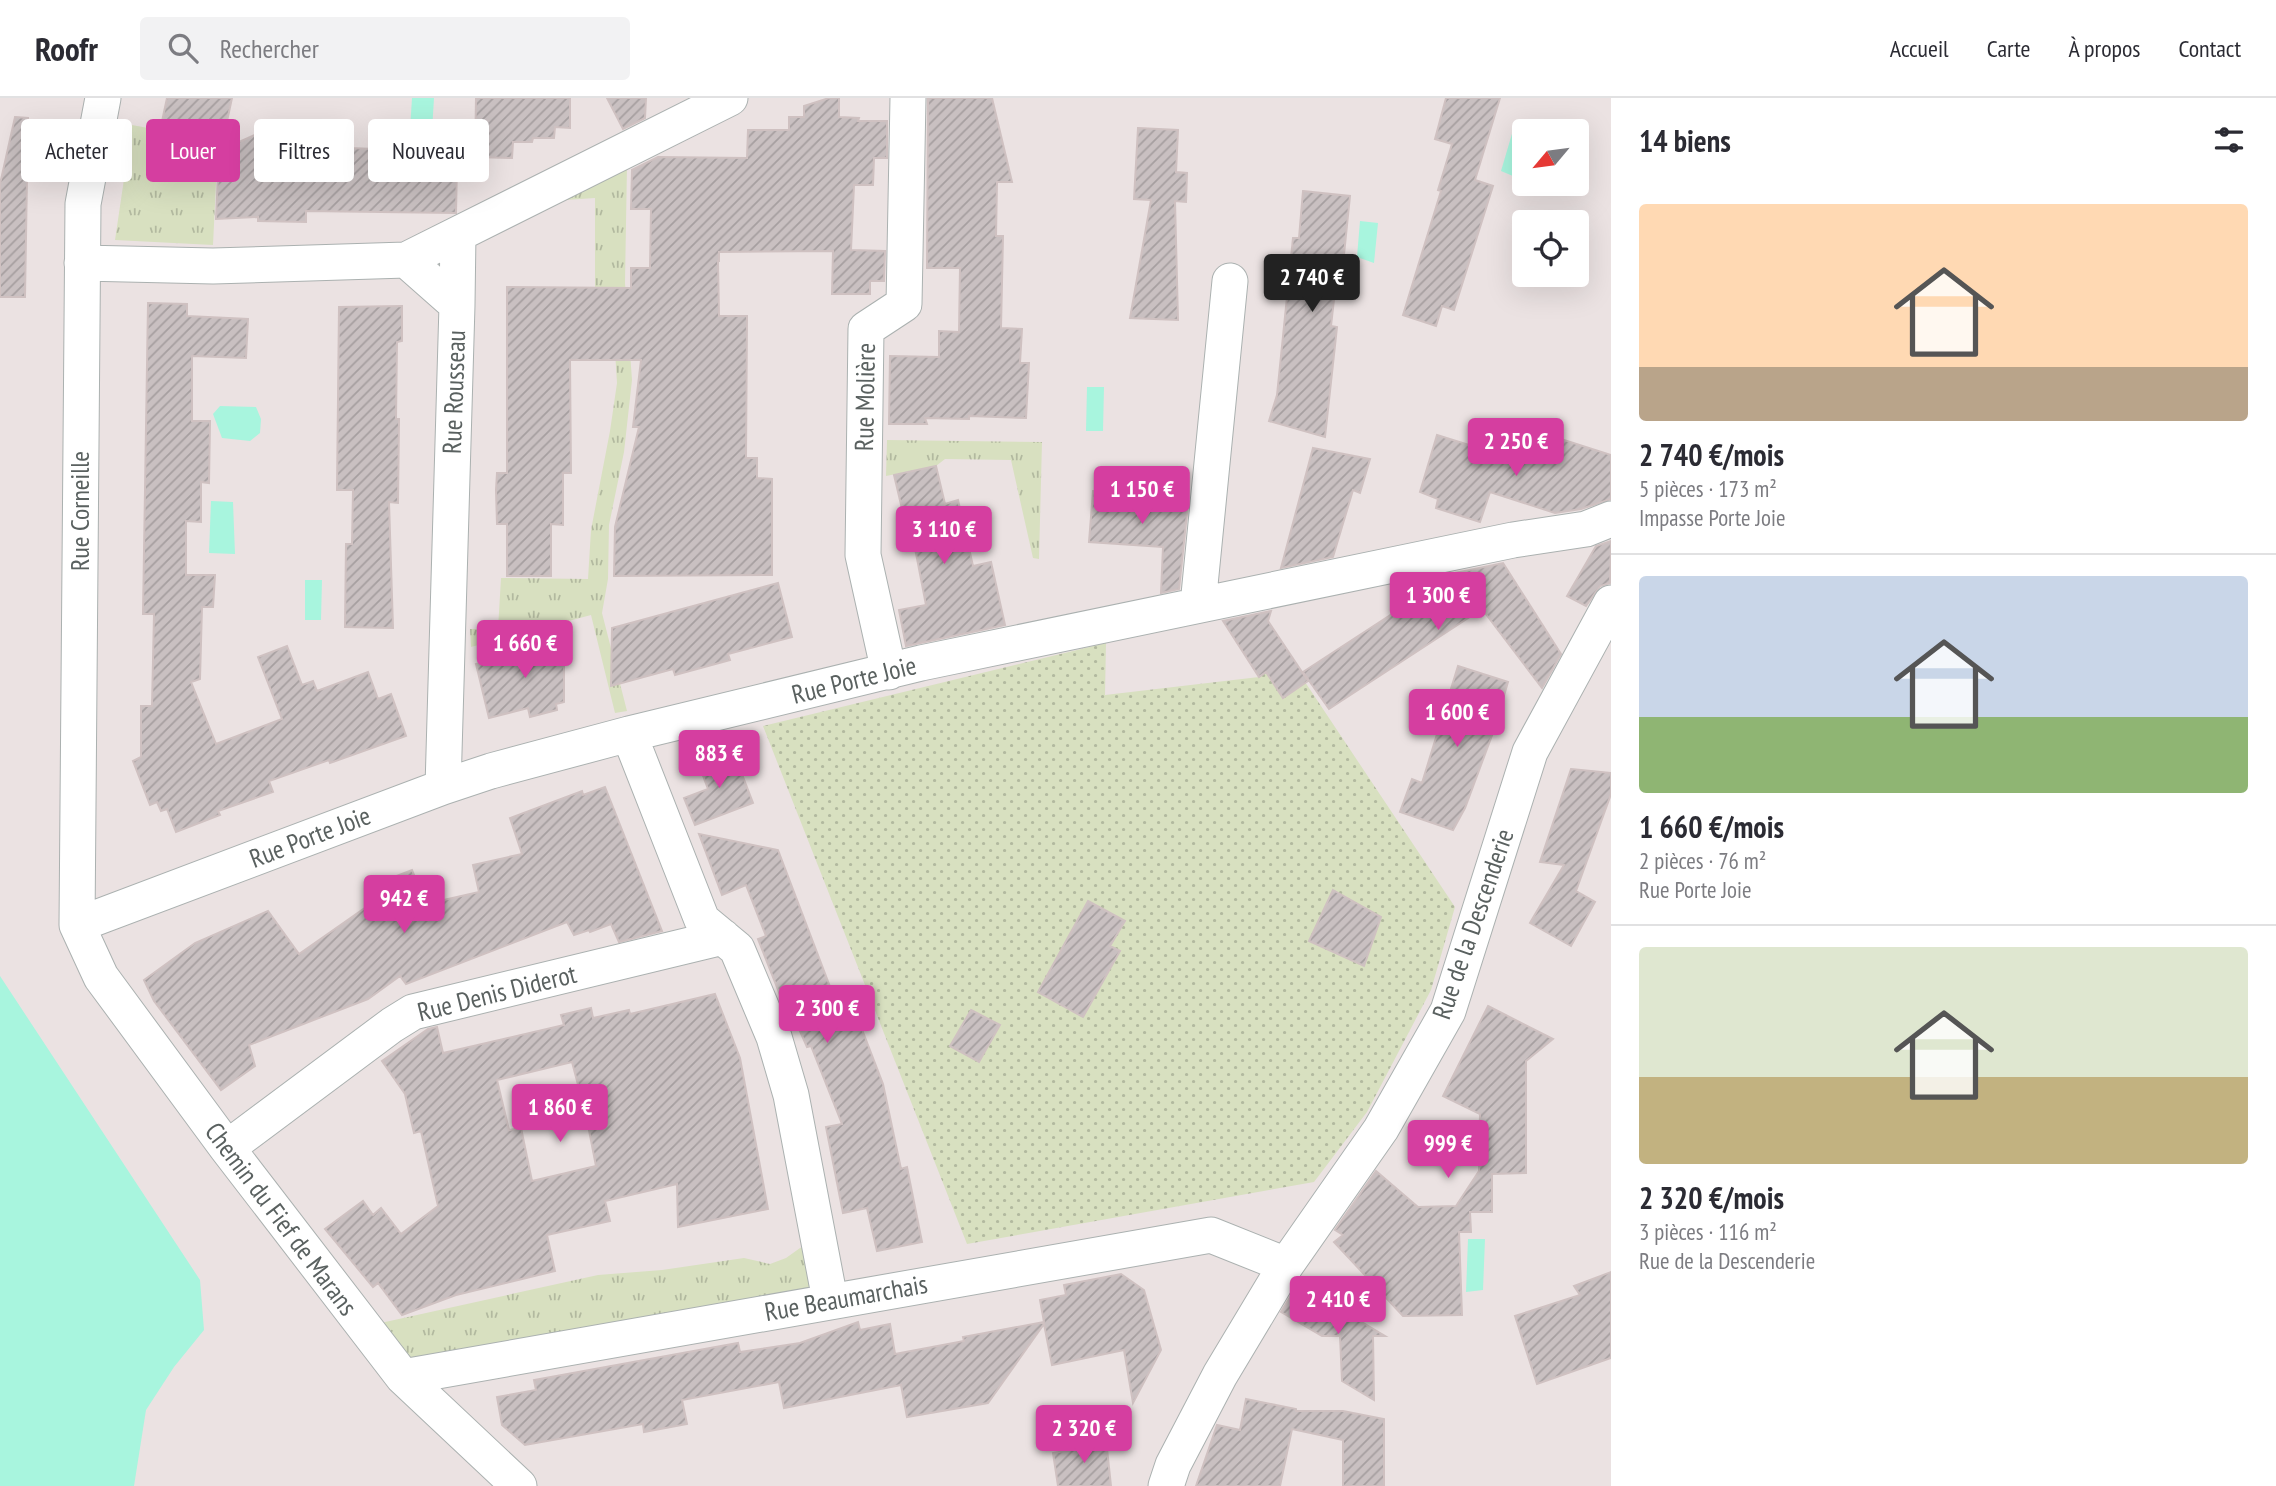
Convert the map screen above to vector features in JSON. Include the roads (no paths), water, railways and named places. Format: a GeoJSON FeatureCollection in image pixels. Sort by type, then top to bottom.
{"type":"FeatureCollection","features":[{"type":"Feature","properties":{"kind":"street","name":"Rue Corneille"},"geometry":{"type":"LineString","coordinates":[[77,925],[83,204],[103,98]]}},
{"type":"Feature","properties":{"kind":"street"},"geometry":{"type":"LineString","coordinates":[[82,262],[213,266],[406,260],[730,98]]}},
{"type":"Feature","properties":{"kind":"street","name":"Rue Molière"},"geometry":{"type":"LineString","coordinates":[[889,672],[863,555],[866,329],[904,304],[908,98]]}},
{"type":"Feature","properties":{"kind":"street"},"geometry":{"type":"LineString","coordinates":[[457,305],[458,234]]}},
{"type":"Feature","properties":{"kind":"street","name":"Rue Rousseau"},"geometry":{"type":"LineString","coordinates":[[406,260],[457,305],[443,787]]}},
{"type":"Feature","properties":{"kind":"street"},"geometry":{"type":"LineString","coordinates":[[1198,605],[1230,281]]}},
{"type":"Feature","properties":{"kind":"street","name":"Rue Porte Joie"},"geometry":{"type":"LineString","coordinates":[[77,925],[443,787],[491,771],[629,734],[921,663],[1513,540],[1586,529],[1611,519]]}},
{"type":"Feature","properties":{"kind":"street","name":"Rue de la Descenderie"},"geometry":{"type":"LineString","coordinates":[[1166,1486],[1173,1465],[1220,1375],[1286,1265],[1381,1129],[1448,1011],[1530,752],[1611,603]]}},
{"type":"Feature","properties":{"kind":"street"},"geometry":{"type":"LineString","coordinates":[[629,734],[702,920],[737,949],[777,1049],[791,1095],[830,1300]]}},
{"type":"Feature","properties":{"kind":"street","name":"Chemin du Fief de Marans"},"geometry":{"type":"LineString","coordinates":[[77,925],[101,977],[227,1148],[403,1377],[519,1486]]}},
{"type":"Feature","properties":{"kind":"street","name":"Rue Denis Diderot"},"geometry":{"type":"LineString","coordinates":[[227,1148],[413,1012],[723,937]]}},
{"type":"Feature","properties":{"kind":"street","name":"Rue Beaumarchais"},"geometry":{"type":"LineString","coordinates":[[403,1377],[1211,1235],[1286,1265]]}}]}
